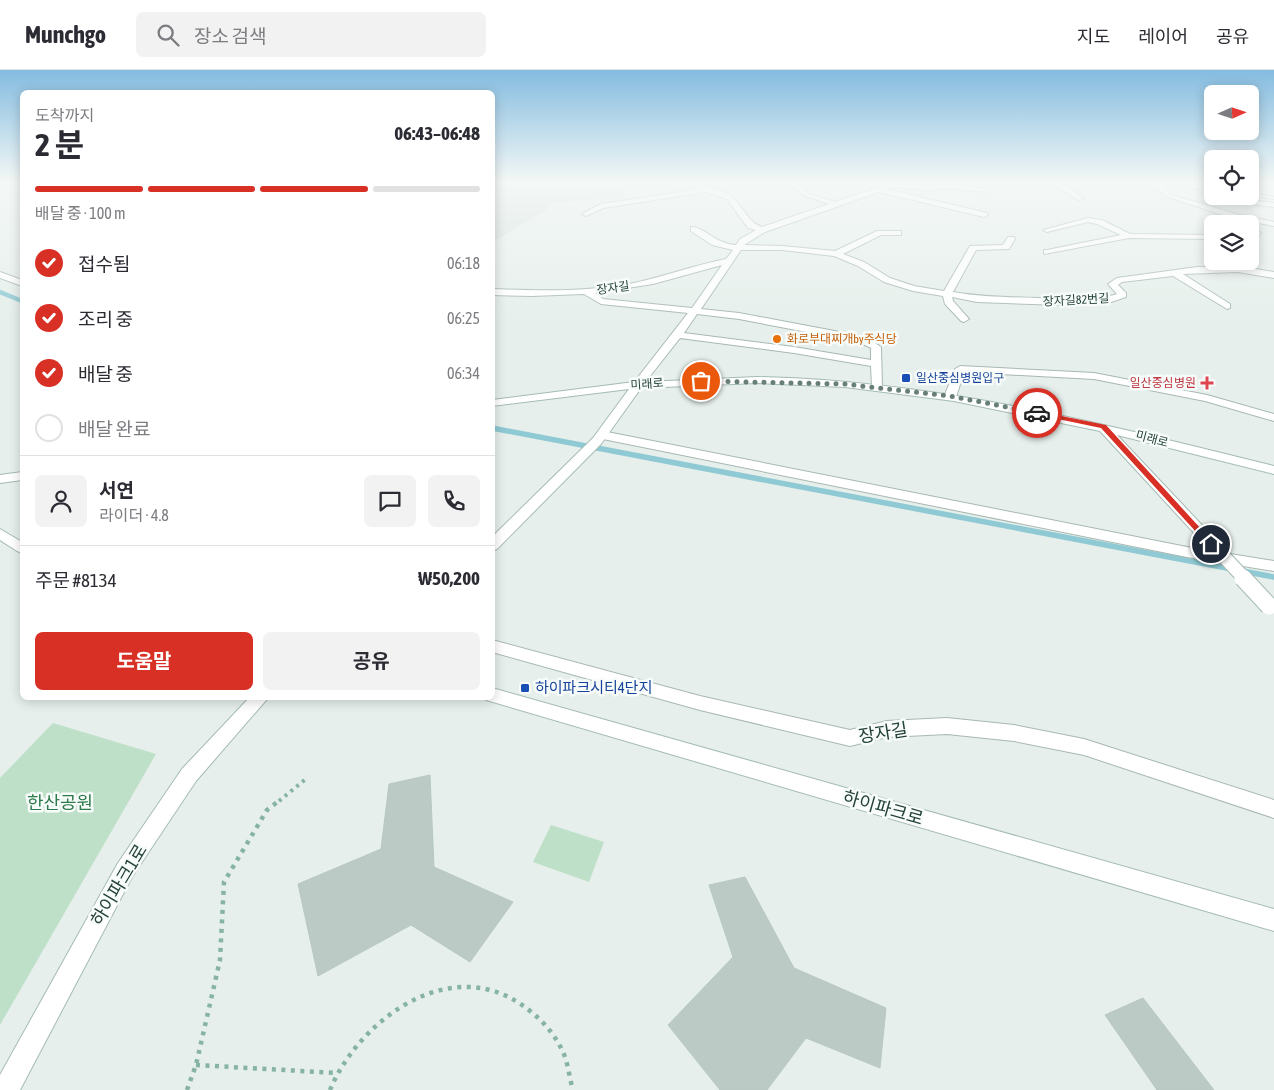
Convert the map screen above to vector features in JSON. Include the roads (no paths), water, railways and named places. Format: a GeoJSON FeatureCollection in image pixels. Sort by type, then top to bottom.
{"type":"FeatureCollection","features":[{"type":"Feature","properties":{"kind":"street","name":"장자길82번길"},"geometry":{"type":"LineString","coordinates":[[695,230],[714,243],[726,247],[739,249],[782,248],[836,254],[860,264],[887,280],[912,288],[1006,301],[1105,301],[1123,295],[1112,284],[1120,280],[1196,270],[1238,269],[1274,275]]}},
{"type":"Feature","properties":{"kind":"street"},"geometry":{"type":"LineString","coordinates":[[495,543],[599,438],[677,335],[743,241],[762,230]]}},
{"type":"Feature","properties":{"kind":"street"},"geometry":{"type":"LineString","coordinates":[[1115,230],[1129,236]]}},
{"type":"Feature","properties":{"kind":"street"},"geometry":{"type":"LineString","coordinates":[[836,254],[880,233],[898,234]]}},
{"type":"Feature","properties":{"kind":"street"},"geometry":{"type":"LineString","coordinates":[[1047,252],[1129,236],[1204,237]]}},
{"type":"Feature","properties":{"kind":"street"},"geometry":{"type":"LineString","coordinates":[[964,319],[948,302],[947,294],[973,248],[1006,247],[1011,239]]}},
{"type":"Feature","properties":{"kind":"street","name":"장자길"},"geometry":{"type":"LineString","coordinates":[[495,292],[560,294],[586,292],[653,281],[710,264],[730,261]]}},
{"type":"Feature","properties":{"kind":"street"},"geometry":{"type":"LineString","coordinates":[[1176,274],[1227,306]]}},
{"type":"Feature","properties":{"kind":"street"},"geometry":{"type":"LineString","coordinates":[[0,275],[20,282]]}},
{"type":"Feature","properties":{"kind":"street"},"geometry":{"type":"LineString","coordinates":[[586,292],[601,301],[695,310],[862,338],[876,347],[877,387]]}},
{"type":"Feature","properties":{"kind":"street"},"geometry":{"type":"LineString","coordinates":[[677,335],[794,350],[876,364]]}},
{"type":"Feature","properties":{"kind":"street"},"geometry":{"type":"LineString","coordinates":[[950,396],[960,369],[1094,376],[1207,398],[1274,418]]}},
{"type":"Feature","properties":{"kind":"street","name":"미래로"},"geometry":{"type":"LineString","coordinates":[[495,403],[639,384],[701,381],[844,384],[950,396],[1103,427],[1274,470]]}},
{"type":"Feature","properties":{"kind":"street"},"geometry":{"type":"LineString","coordinates":[[1103,427],[1272,609]]}},
{"type":"Feature","properties":{"kind":"street"},"geometry":{"type":"LineString","coordinates":[[599,438],[1187,552],[1274,566]]}},
{"type":"Feature","properties":{"kind":"street"},"geometry":{"type":"LineString","coordinates":[[0,479],[20,476]]}},
{"type":"Feature","properties":{"kind":"street"},"geometry":{"type":"LineString","coordinates":[[0,534],[20,547]]}},
{"type":"Feature","properties":{"kind":"street","name":"장자길"},"geometry":{"type":"LineString","coordinates":[[495,647],[700,703],[850,738],[887,729],[947,726],[1014,733],[1084,747],[1274,809]]}},
{"type":"Feature","properties":{"kind":"street","name":"하이파크로"},"geometry":{"type":"LineString","coordinates":[[495,696],[1274,920]]}},
{"type":"Feature","properties":{"kind":"street","name":"하이파크1로"},"geometry":{"type":"LineString","coordinates":[[6,1090],[125,870],[189,775],[257,700]]}},
{"type":"Feature","properties":{"kind":"waterway"},"geometry":{"type":"LineString","coordinates":[[0,292],[20,300]]}},
{"type":"Feature","properties":{"kind":"waterway"},"geometry":{"type":"LineString","coordinates":[[495,429],[1274,577]]}},
{"type":"Feature","properties":{"kind":"place","name":"화로부대찌개by주식당"},"geometry":{"type":"Point","coordinates":[777,339]}},
{"type":"Feature","properties":{"kind":"place","name":"일산중심병원입구"},"geometry":{"type":"Point","coordinates":[906,378]}},
{"type":"Feature","properties":{"kind":"place","name":"일산중심병원"},"geometry":{"type":"Point","coordinates":[1207,383]}},
{"type":"Feature","properties":{"kind":"place","name":"하이파크시티4단지"},"geometry":{"type":"Point","coordinates":[525,688]}},
{"type":"Feature","properties":{"kind":"park label","name":"한산공원"},"geometry":{"type":"Point","coordinates":[60,803]}}]}
